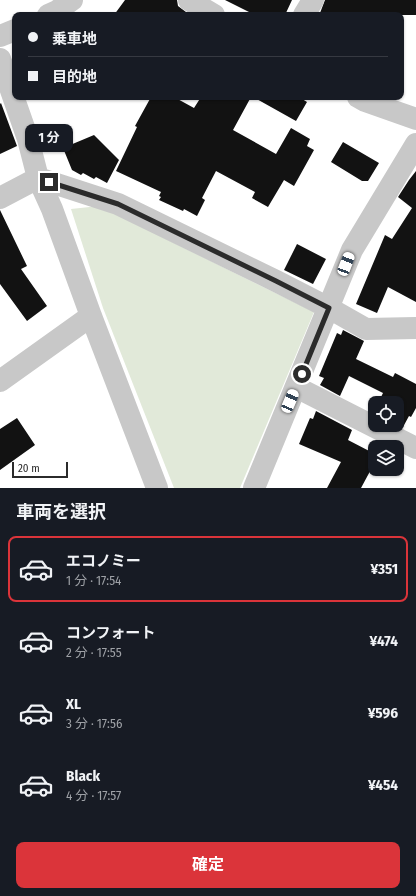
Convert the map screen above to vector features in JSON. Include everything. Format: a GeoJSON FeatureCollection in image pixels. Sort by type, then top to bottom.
{"type":"FeatureCollection","features":[{"type":"Feature","properties":{"kind":"street"},"geometry":{"type":"LineString","coordinates":[[55,12],[72,0]]}},
{"type":"Feature","properties":{"kind":"street"},"geometry":{"type":"LineString","coordinates":[[189,0],[209,12]]}},
{"type":"Feature","properties":{"kind":"street"},"geometry":{"type":"LineString","coordinates":[[306,12],[313,0]]}},
{"type":"Feature","properties":{"kind":"street"},"geometry":{"type":"LineString","coordinates":[[0,36],[12,31]]}},
{"type":"Feature","properties":{"kind":"street"},"geometry":{"type":"LineString","coordinates":[[0,59],[12,93]]}},
{"type":"Feature","properties":{"kind":"street"},"geometry":{"type":"LineString","coordinates":[[14,100],[28,139],[38,178],[52,209],[157,488]]}},
{"type":"Feature","properties":{"kind":"street"},"geometry":{"type":"LineString","coordinates":[[363,100],[416,119]]}},
{"type":"Feature","properties":{"kind":"street"},"geometry":{"type":"LineString","coordinates":[[254,488],[352,250],[416,144]]}},
{"type":"Feature","properties":{"kind":"street"},"geometry":{"type":"LineString","coordinates":[[0,198],[38,178],[118,204],[276,281],[366,329],[416,328]]}},
{"type":"Feature","properties":{"kind":"street"},"geometry":{"type":"LineString","coordinates":[[0,381],[91,316]]}},
{"type":"Feature","properties":{"kind":"street"},"geometry":{"type":"LineString","coordinates":[[296,387],[416,448]]}},
{"type":"Feature","properties":{"kind":"green space"},"geometry":{"type":"Polygon","coordinates":[[[99,206],[314,312],[240,488],[174,488],[103,308],[71,209],[99,206]]]}},
{"type":"Feature","properties":{"kind":"building"},"geometry":{"type":"Polygon","coordinates":[[[125,0],[177,0],[178,6],[186,12],[116,12],[125,0]]]}},
{"type":"Feature","properties":{"kind":"building"},"geometry":{"type":"Polygon","coordinates":[[[225,0],[292,0],[286,12],[249,12],[225,0]]]}},
{"type":"Feature","properties":{"kind":"building"},"geometry":{"type":"Polygon","coordinates":[[[325,0],[416,0],[416,15],[404,15],[404,12],[320,12],[325,0]]]}},
{"type":"Feature","properties":{"kind":"building"},"geometry":{"type":"Polygon","coordinates":[[[149,100],[179,100],[194,108],[199,100],[249,100],[233,130],[276,154],[291,128],[310,139],[307,146],[314,150],[294,186],[284,180],[268,207],[252,198],[255,192],[216,171],[202,198],[205,200],[197,216],[184,209],[183,211],[159,200],[161,197],[159,196],[161,192],[116,171],[137,127],[135,126],[149,100]]]}},
{"type":"Feature","properties":{"kind":"building"},"geometry":{"type":"Polygon","coordinates":[[[258,100],[304,100],[307,102],[296,121],[258,100]]]}},
{"type":"Feature","properties":{"kind":"building"},"geometry":{"type":"Polygon","coordinates":[[[1,103],[17,146],[0,154],[0,104],[1,103]]]}},
{"type":"Feature","properties":{"kind":"building"},"geometry":{"type":"Polygon","coordinates":[[[94,135],[119,160],[107,183],[96,177],[94,179],[83,173],[81,175],[72,170],[63,148],[94,135]]]}},
{"type":"Feature","properties":{"kind":"building"},"geometry":{"type":"Polygon","coordinates":[[[343,142],[379,163],[368,181],[362,181],[331,162],[343,142]]]}},
{"type":"Feature","properties":{"kind":"building"},"geometry":{"type":"Polygon","coordinates":[[[416,171],[416,302],[388,287],[377,313],[356,304],[385,235],[392,239],[412,208],[398,197],[416,171]]]}},
{"type":"Feature","properties":{"kind":"building"},"geometry":{"type":"Polygon","coordinates":[[[0,210],[27,266],[21,269],[47,306],[27,321],[0,284],[0,210]]]}},
{"type":"Feature","properties":{"kind":"building"},"geometry":{"type":"Polygon","coordinates":[[[297,244],[326,259],[313,284],[284,270],[297,244]]]}},
{"type":"Feature","properties":{"kind":"building"},"geometry":{"type":"Polygon","coordinates":[[[343,330],[364,341],[356,359],[393,377],[395,373],[416,384],[416,408],[404,425],[404,396],[382,396],[383,393],[349,376],[340,396],[320,385],[324,378],[319,376],[337,333],[341,335],[343,330]]]}},
{"type":"Feature","properties":{"kind":"building"},"geometry":{"type":"Polygon","coordinates":[[[316,411],[352,430],[348,440],[368,450],[368,475],[361,488],[327,488],[341,462],[299,444],[310,418],[313,419],[316,411]]]}},
{"type":"Feature","properties":{"kind":"building"},"geometry":{"type":"Polygon","coordinates":[[[17,418],[35,445],[0,470],[0,429],[17,418]]]}},
{"type":"Feature","properties":{"kind":"route"},"geometry":{"type":"LineString","coordinates":[[49,182],[118,204],[329,308],[302,374]]}}]}
